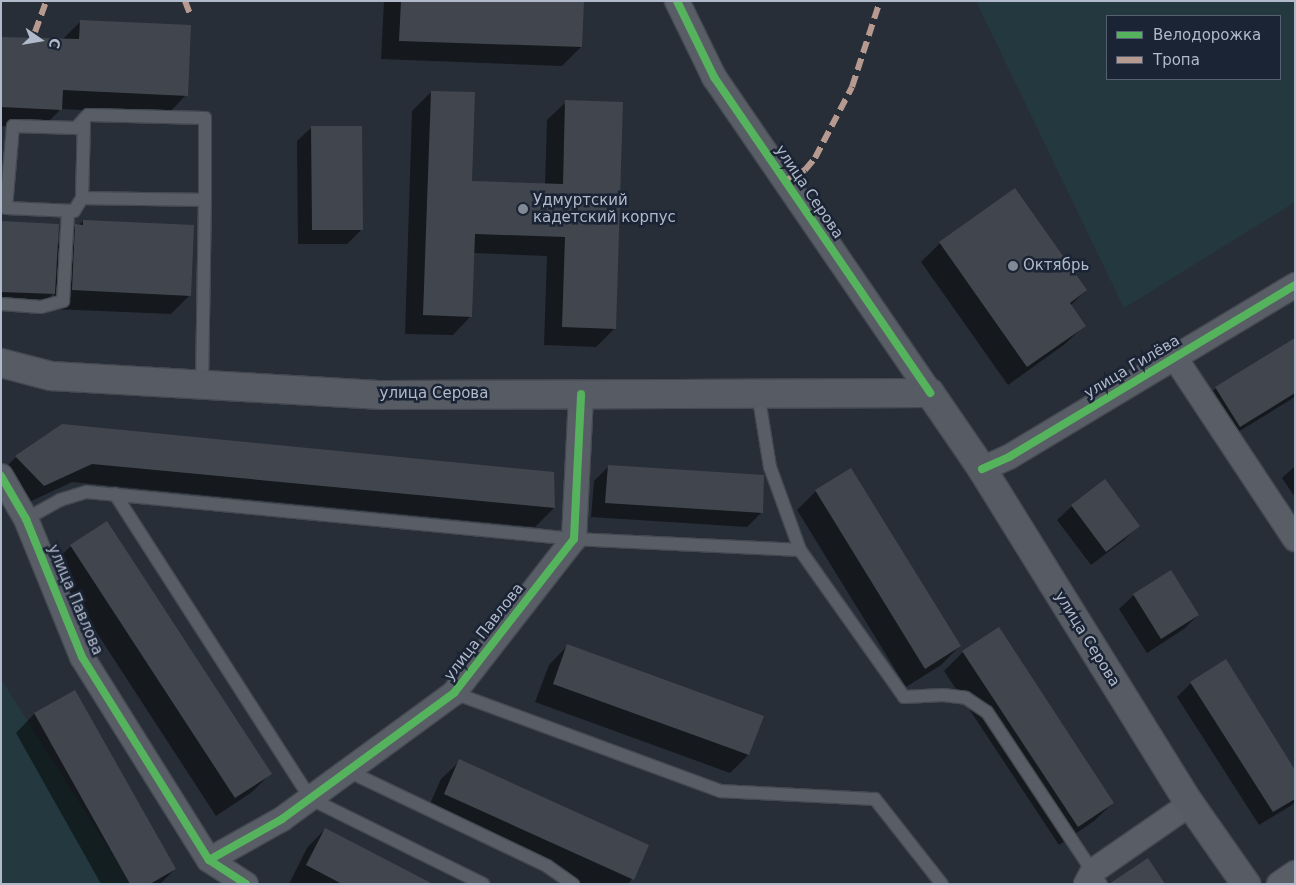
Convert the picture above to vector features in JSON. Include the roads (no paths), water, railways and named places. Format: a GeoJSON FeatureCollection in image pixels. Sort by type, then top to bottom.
{"type":"FeatureCollection","features":[{"type":"Feature","properties":{"kind":"main road","name":"улица Серова"},"geometry":{"type":"LineString","coordinates":[[1,363],[51,376],[382,395],[930,393],[982,469],[1190,804],[1246,884]]}},
{"type":"Feature","properties":{"kind":"street","name":"улица Серова"},"geometry":{"type":"LineString","coordinates":[[676,1],[714,77],[930,393]]}},
{"type":"Feature","properties":{"kind":"street","name":"улица Гилёва"},"geometry":{"type":"LineString","coordinates":[[982,469],[1010,457],[1295,285]]}},
{"type":"Feature","properties":{"kind":"street"},"geometry":{"type":"LineString","coordinates":[[1175,358],[1295,539]]}},
{"type":"Feature","properties":{"kind":"street"},"geometry":{"type":"LineString","coordinates":[[574,539],[581,394]]}},
{"type":"Feature","properties":{"kind":"street","name":"улица Павлова"},"geometry":{"type":"LineString","coordinates":[[1,476],[26,519],[82,657],[209,860],[246,884]]}},
{"type":"Feature","properties":{"kind":"street","name":"улица Павлова"},"geometry":{"type":"LineString","coordinates":[[209,860],[282,819],[454,693],[574,539]]}},
{"type":"Feature","properties":{"kind":"street"},"geometry":{"type":"LineString","coordinates":[[1093,879],[1190,804]]}},
{"type":"Feature","properties":{"kind":"street"},"geometry":{"type":"LineString","coordinates":[[1279,884],[1295,873]]}},
{"type":"Feature","properties":{"kind":"lane"},"geometry":{"type":"LineString","coordinates":[[84,119],[82,198],[74,211],[6,208],[13,126],[76,128],[88,114],[205,118],[202,385]]}},
{"type":"Feature","properties":{"kind":"lane"},"geometry":{"type":"LineString","coordinates":[[82,198],[204,200]]}},
{"type":"Feature","properties":{"kind":"lane"},"geometry":{"type":"LineString","coordinates":[[1,304],[41,307],[63,301],[68,211]]}},
{"type":"Feature","properties":{"kind":"lane"},"geometry":{"type":"LineString","coordinates":[[758,393],[770,467],[800,550],[904,697],[943,695],[966,698],[987,712],[1093,879],[1072,884]]}},
{"type":"Feature","properties":{"kind":"lane"},"geometry":{"type":"LineString","coordinates":[[26,519],[60,500],[87,492],[574,539],[800,550]]}},
{"type":"Feature","properties":{"kind":"lane"},"geometry":{"type":"LineString","coordinates":[[115,494],[311,799],[483,884]]}},
{"type":"Feature","properties":{"kind":"lane"},"geometry":{"type":"LineString","coordinates":[[454,693],[721,791],[875,800],[942,884]]}},
{"type":"Feature","properties":{"kind":"lane"},"geometry":{"type":"LineString","coordinates":[[348,771],[547,866],[573,884]]}},
{"type":"Feature","properties":{"kind":"place","name":"Удмуртский кадетский корпус"},"geometry":{"type":"Point","coordinates":[523,209]}},
{"type":"Feature","properties":{"kind":"place","name":"Октябрь"},"geometry":{"type":"Point","coordinates":[1013,266]}}]}
